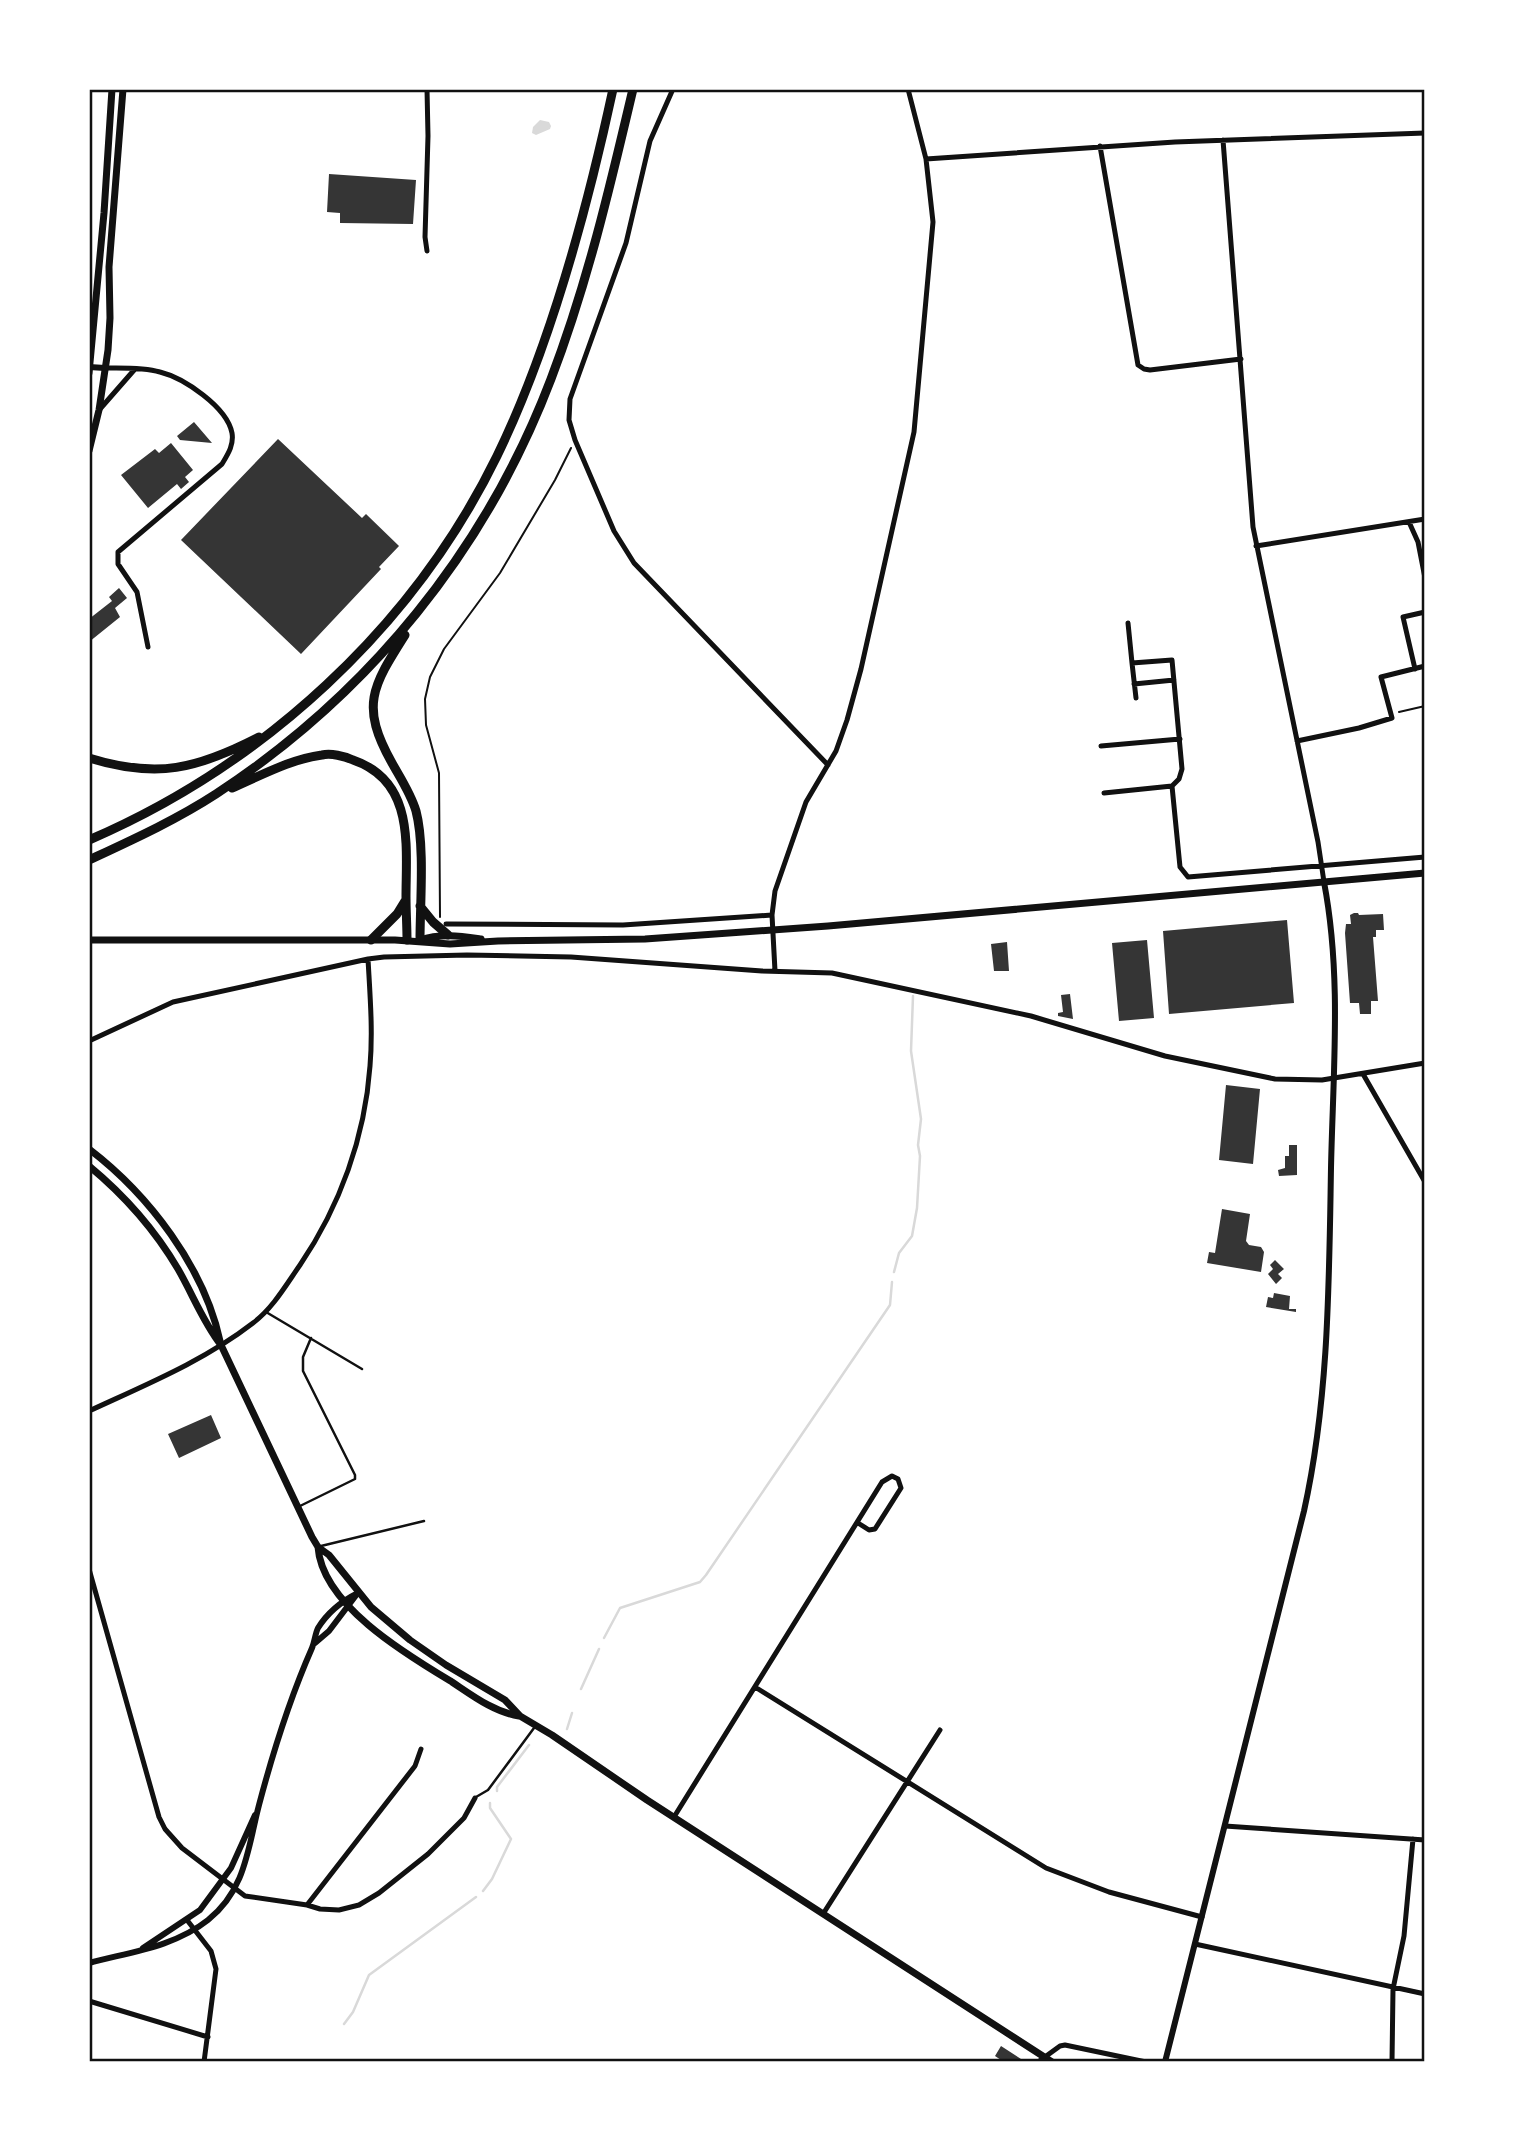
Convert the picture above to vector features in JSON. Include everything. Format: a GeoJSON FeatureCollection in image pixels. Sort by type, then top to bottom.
{"type":"FeatureCollection","features":[{"type":"Feature","properties":{"kind":"highway"},"geometry":{"type":"LineString","coordinates":[[89,840],[151,811],[195,786],[285,723],[375,635],[417,584],[455,529],[496,459],[525,394],[596,168],[613,89]]}},
{"type":"Feature","properties":{"kind":"highway"},"geometry":{"type":"LineString","coordinates":[[420,940],[420,832],[409,793],[376,729],[373,712],[375,688],[382,671],[494,503],[525,440],[551,379],[581,293],[633,89]]}},
{"type":"Feature","properties":{"kind":"highway"},"geometry":{"type":"LineString","coordinates":[[89,860],[173,820],[257,766],[327,709],[374,664],[422,609]]}},
{"type":"Feature","properties":{"kind":"highway"},"geometry":{"type":"LineString","coordinates":[[89,758],[120,768],[173,769],[202,763],[285,723]]}},
{"type":"Feature","properties":{"kind":"highway"},"geometry":{"type":"LineString","coordinates":[[214,796],[287,765],[324,754],[365,764],[381,776],[396,796],[404,820],[407,847],[407,940]]}},
{"type":"Feature","properties":{"kind":"highway"},"geometry":{"type":"LineString","coordinates":[[370,940],[397,914],[405,899]]}},
{"type":"Feature","properties":{"kind":"highway"},"geometry":{"type":"LineString","coordinates":[[420,905],[448,935]]}},
{"type":"Feature","properties":{"kind":"main road"},"geometry":{"type":"LineString","coordinates":[[89,373],[112,89]]}},
{"type":"Feature","properties":{"kind":"main road"},"geometry":{"type":"LineString","coordinates":[[89,451],[99,410],[110,318],[109,267],[123,89]]}},
{"type":"Feature","properties":{"kind":"main road"},"geometry":{"type":"LineString","coordinates":[[420,940],[432,944],[450,944],[645,939],[723,934],[1425,873]]}},
{"type":"Feature","properties":{"kind":"main road"},"geometry":{"type":"LineString","coordinates":[[89,940],[420,940],[448,935],[498,941]]}},
{"type":"Feature","properties":{"kind":"main road"},"geometry":{"type":"LineString","coordinates":[[89,1149],[142,1197],[178,1245],[215,1320],[221,1345],[318,1547],[319,1559],[328,1578],[346,1603],[384,1637],[439,1675],[502,1713],[520,1716]]}},
{"type":"Feature","properties":{"kind":"main road"},"geometry":{"type":"LineString","coordinates":[[89,1166],[126,1200],[146,1223],[177,1269],[206,1325],[221,1345]]}},
{"type":"Feature","properties":{"kind":"main road"},"geometry":{"type":"LineString","coordinates":[[318,1547],[329,1555],[377,1613],[410,1640],[505,1700],[520,1716],[1044,2060]]}},
{"type":"Feature","properties":{"kind":"street"},"geometry":{"type":"LineString","coordinates":[[427,89],[427,251]]}},
{"type":"Feature","properties":{"kind":"street"},"geometry":{"type":"LineString","coordinates":[[673,89],[650,141],[626,243],[570,398],[569,420],[614,531],[634,563],[828,765]]}},
{"type":"Feature","properties":{"kind":"street"},"geometry":{"type":"LineString","coordinates":[[775,971],[772,915],[775,891],[806,802],[836,751],[854,696],[914,432],[933,222],[926,159],[908,89]]}},
{"type":"Feature","properties":{"kind":"street"},"geometry":{"type":"LineString","coordinates":[[926,159],[1100,146],[1425,133]]}},
{"type":"Feature","properties":{"kind":"street"},"geometry":{"type":"LineString","coordinates":[[1165,2062],[1304,1511],[1318,1432],[1326,1357],[1335,1079],[1336,1020],[1328,903],[1256,546],[1250,499],[1223,140]]}},
{"type":"Feature","properties":{"kind":"street"},"geometry":{"type":"LineString","coordinates":[[1100,146],[1138,365],[1150,370],[1241,359]]}},
{"type":"Feature","properties":{"kind":"street"},"geometry":{"type":"LineString","coordinates":[[90,367],[159,372],[184,382],[218,409],[227,420],[232,441],[230,452],[222,464],[118,552],[118,564],[136,592],[148,647]]}},
{"type":"Feature","properties":{"kind":"street"},"geometry":{"type":"LineString","coordinates":[[99,410],[135,369]]}},
{"type":"Feature","properties":{"kind":"street"},"geometry":{"type":"LineString","coordinates":[[1256,546],[1425,519]]}},
{"type":"Feature","properties":{"kind":"street"},"geometry":{"type":"LineString","coordinates":[[1409,522],[1418,542],[1425,578]]}},
{"type":"Feature","properties":{"kind":"street"},"geometry":{"type":"LineString","coordinates":[[1415,669],[1403,617],[1425,612]]}},
{"type":"Feature","properties":{"kind":"street"},"geometry":{"type":"LineString","coordinates":[[1128,623],[1136,698]]}},
{"type":"Feature","properties":{"kind":"street"},"geometry":{"type":"LineString","coordinates":[[1104,793],[1172,786],[1182,775],[1172,660],[1132,663]]}},
{"type":"Feature","properties":{"kind":"street"},"geometry":{"type":"LineString","coordinates":[[1297,741],[1392,718],[1381,677],[1425,666]]}},
{"type":"Feature","properties":{"kind":"street"},"geometry":{"type":"LineString","coordinates":[[1134,684],[1174,680]]}},
{"type":"Feature","properties":{"kind":"street"},"geometry":{"type":"LineString","coordinates":[[1101,747],[1180,739]]}},
{"type":"Feature","properties":{"kind":"street"},"geometry":{"type":"LineString","coordinates":[[1172,786],[1180,867],[1184,875],[1192,878],[1425,857]]}},
{"type":"Feature","properties":{"kind":"street"},"geometry":{"type":"LineString","coordinates":[[446,924],[623,925],[772,915]]}},
{"type":"Feature","properties":{"kind":"street"},"geometry":{"type":"LineString","coordinates":[[89,1041],[173,1002],[368,959],[467,955],[558,957],[852,976],[1031,1016],[1111,1042],[1227,1070],[1292,1080],[1335,1079],[1425,1063]]}},
{"type":"Feature","properties":{"kind":"street"},"geometry":{"type":"LineString","coordinates":[[89,1411],[202,1357],[221,1345],[266,1312],[308,1254],[353,1161],[363,1119],[371,1063],[368,959]]}},
{"type":"Feature","properties":{"kind":"street"},"geometry":{"type":"LineString","coordinates":[[1363,1074],[1425,1182]]}},
{"type":"Feature","properties":{"kind":"street"},"geometry":{"type":"LineString","coordinates":[[674,1817],[882,1482],[887,1477],[894,1476],[900,1481],[901,1488],[874,1529],[869,1530],[858,1523]]}},
{"type":"Feature","properties":{"kind":"street"},"geometry":{"type":"LineString","coordinates":[[89,1569],[159,1817],[165,1829],[182,1848],[245,1896],[320,1909],[339,1910],[359,1905],[380,1893],[428,1854],[464,1818],[475,1798]]}},
{"type":"Feature","properties":{"kind":"street"},"geometry":{"type":"LineString","coordinates":[[89,1963],[164,1945],[196,1929],[211,1918],[234,1889],[248,1857],[271,1761],[315,1643],[317,1630],[330,1612],[358,1592]]}},
{"type":"Feature","properties":{"kind":"street"},"geometry":{"type":"LineString","coordinates":[[315,1643],[329,1631],[346,1603]]}},
{"type":"Feature","properties":{"kind":"street"},"geometry":{"type":"LineString","coordinates":[[755,1687],[906,1783],[1057,1873],[1109,1892],[1202,1917]]}},
{"type":"Feature","properties":{"kind":"street"},"geometry":{"type":"LineString","coordinates":[[823,1914],[940,1730]]}},
{"type":"Feature","properties":{"kind":"street"},"geometry":{"type":"LineString","coordinates":[[307,1905],[415,1766],[421,1749]]}},
{"type":"Feature","properties":{"kind":"street"},"geometry":{"type":"LineString","coordinates":[[142,1949],[200,1910],[224,1879],[258,1808]]}},
{"type":"Feature","properties":{"kind":"street"},"geometry":{"type":"LineString","coordinates":[[1225,1826],[1425,1840]]}},
{"type":"Feature","properties":{"kind":"street"},"geometry":{"type":"LineString","coordinates":[[1392,2062],[1393,1989],[1404,1936],[1413,1839]]}},
{"type":"Feature","properties":{"kind":"street"},"geometry":{"type":"LineString","coordinates":[[187,1920],[211,1951],[216,1969],[204,2062]]}},
{"type":"Feature","properties":{"kind":"street"},"geometry":{"type":"LineString","coordinates":[[1195,1944],[1425,1994]]}},
{"type":"Feature","properties":{"kind":"street"},"geometry":{"type":"LineString","coordinates":[[89,2001],[208,2037]]}},
{"type":"Feature","properties":{"kind":"street"},"geometry":{"type":"LineString","coordinates":[[1044,2060],[1065,2045],[1146,2062]]}},
{"type":"Feature","properties":{"kind":"lane"},"geometry":{"type":"LineString","coordinates":[[266,1312],[362,1368]]}},
{"type":"Feature","properties":{"kind":"lane"},"geometry":{"type":"LineString","coordinates":[[297,1507],[355,1479],[303,1371],[303,1357],[311,1338]]}},
{"type":"Feature","properties":{"kind":"lane"},"geometry":{"type":"LineString","coordinates":[[318,1547],[425,1521]]}},
{"type":"Feature","properties":{"kind":"lane"},"geometry":{"type":"LineString","coordinates":[[475,1798],[488,1790],[536,1726]]}},
{"type":"Feature","properties":{"kind":"path"},"geometry":{"type":"LineString","coordinates":[[440,918],[439,773],[426,725],[425,699],[430,677],[444,649],[500,573],[555,480],[575,440]]}},
{"type":"Feature","properties":{"kind":"path"},"geometry":{"type":"LineString","coordinates":[[1391,714],[1425,706]]}},
{"type":"Feature","properties":{"kind":"shaded area"},"geometry":{"type":"Polygon","coordinates":[[[540,120],[549,122],[551,126],[536,135],[532,133],[533,127],[540,120]]]}},
{"type":"Feature","properties":{"kind":"building"},"geometry":{"type":"Polygon","coordinates":[[[329,174],[416,180],[413,224],[340,223],[340,213],[327,212],[329,174]]]}},
{"type":"Feature","properties":{"kind":"building"},"geometry":{"type":"Polygon","coordinates":[[[194,422],[212,443],[180,440],[177,436],[194,422]]]}},
{"type":"Feature","properties":{"kind":"building"},"geometry":{"type":"Polygon","coordinates":[[[278,439],[362,518],[366,514],[399,546],[379,567],[381,569],[301,654],[181,540],[278,439]]]}},
{"type":"Feature","properties":{"kind":"building"},"geometry":{"type":"Polygon","coordinates":[[[171,443],[193,470],[185,477],[189,482],[181,489],[177,484],[148,508],[121,475],[155,449],[159,453],[171,443]]]}},
{"type":"Feature","properties":{"kind":"building"},"geometry":{"type":"Polygon","coordinates":[[[119,588],[127,598],[115,608],[120,617],[89,642],[89,619],[112,601],[109,597],[119,588]]]}},
{"type":"Feature","properties":{"kind":"building"},"geometry":{"type":"Polygon","coordinates":[[[1383,914],[1384,930],[1376,930],[1376,937],[1373,937],[1378,1001],[1371,1001],[1371,1014],[1360,1014],[1359,1003],[1350,1003],[1345,933],[1346,924],[1351,924],[1350,915],[1383,914]]]}},
{"type":"Feature","properties":{"kind":"building"},"geometry":{"type":"Polygon","coordinates":[[[1287,920],[1294,1003],[1169,1014],[1163,931],[1287,920]]]}},
{"type":"Feature","properties":{"kind":"building"},"geometry":{"type":"Polygon","coordinates":[[[1147,940],[1154,1018],[1119,1021],[1112,943],[1147,940]]]}},
{"type":"Feature","properties":{"kind":"building"},"geometry":{"type":"Polygon","coordinates":[[[1007,942],[1009,971],[994,971],[991,944],[1007,942]]]}},
{"type":"Feature","properties":{"kind":"building"},"geometry":{"type":"Polygon","coordinates":[[[1070,994],[1073,1019],[1058,1016],[1058,1013],[1063,1012],[1061,995],[1070,994]]]}},
{"type":"Feature","properties":{"kind":"building"},"geometry":{"type":"Polygon","coordinates":[[[1226,1085],[1260,1089],[1253,1164],[1219,1160],[1226,1085]]]}},
{"type":"Feature","properties":{"kind":"building"},"geometry":{"type":"Polygon","coordinates":[[[1289,1145],[1297,1145],[1297,1175],[1279,1176],[1278,1170],[1285,1168],[1285,1156],[1289,1156],[1289,1145]]]}},
{"type":"Feature","properties":{"kind":"building"},"geometry":{"type":"Polygon","coordinates":[[[1222,1209],[1250,1214],[1246,1241],[1249,1245],[1261,1247],[1264,1252],[1261,1272],[1207,1263],[1209,1252],[1215,1253],[1222,1209]]]}},
{"type":"Feature","properties":{"kind":"building"},"geometry":{"type":"Polygon","coordinates":[[[1275,1260],[1284,1269],[1278,1274],[1282,1278],[1276,1284],[1268,1274],[1273,1269],[1270,1265],[1275,1260]]]}},
{"type":"Feature","properties":{"kind":"building"},"geometry":{"type":"Polygon","coordinates":[[[1274,1293],[1290,1296],[1289,1309],[1296,1309],[1296,1312],[1266,1307],[1268,1297],[1273,1298],[1274,1293]]]}},
{"type":"Feature","properties":{"kind":"building"},"geometry":{"type":"Polygon","coordinates":[[[211,1415],[221,1438],[179,1458],[168,1434],[211,1415]]]}},
{"type":"Feature","properties":{"kind":"building"},"geometry":{"type":"Polygon","coordinates":[[[1001,2046],[1021,2059],[1021,2062],[1000,2062],[995,2056],[1001,2046]]]}},
{"type":"Feature","properties":{"kind":"waterway"},"geometry":{"type":"LineString","coordinates":[[894,1272],[899,1253],[912,1236],[917,1208],[921,1119],[911,1051],[913,996]]}},
{"type":"Feature","properties":{"kind":"waterway"},"geometry":{"type":"LineString","coordinates":[[604,1638],[620,1608],[700,1582],[706,1575],[890,1305],[892,1282]]}},
{"type":"Feature","properties":{"kind":"waterway"},"geometry":{"type":"LineString","coordinates":[[581,1689],[599,1649]]}},
{"type":"Feature","properties":{"kind":"waterway"},"geometry":{"type":"LineString","coordinates":[[567,1729],[572,1713]]}},
{"type":"Feature","properties":{"kind":"waterway"},"geometry":{"type":"LineString","coordinates":[[497,1791],[497,1787],[529,1745]]}},
{"type":"Feature","properties":{"kind":"waterway"},"geometry":{"type":"LineString","coordinates":[[483,1891],[492,1879],[511,1839],[490,1808],[490,1803]]}},
{"type":"Feature","properties":{"kind":"waterway"},"geometry":{"type":"LineString","coordinates":[[344,2024],[353,2012],[369,1975],[476,1897]]}}]}
